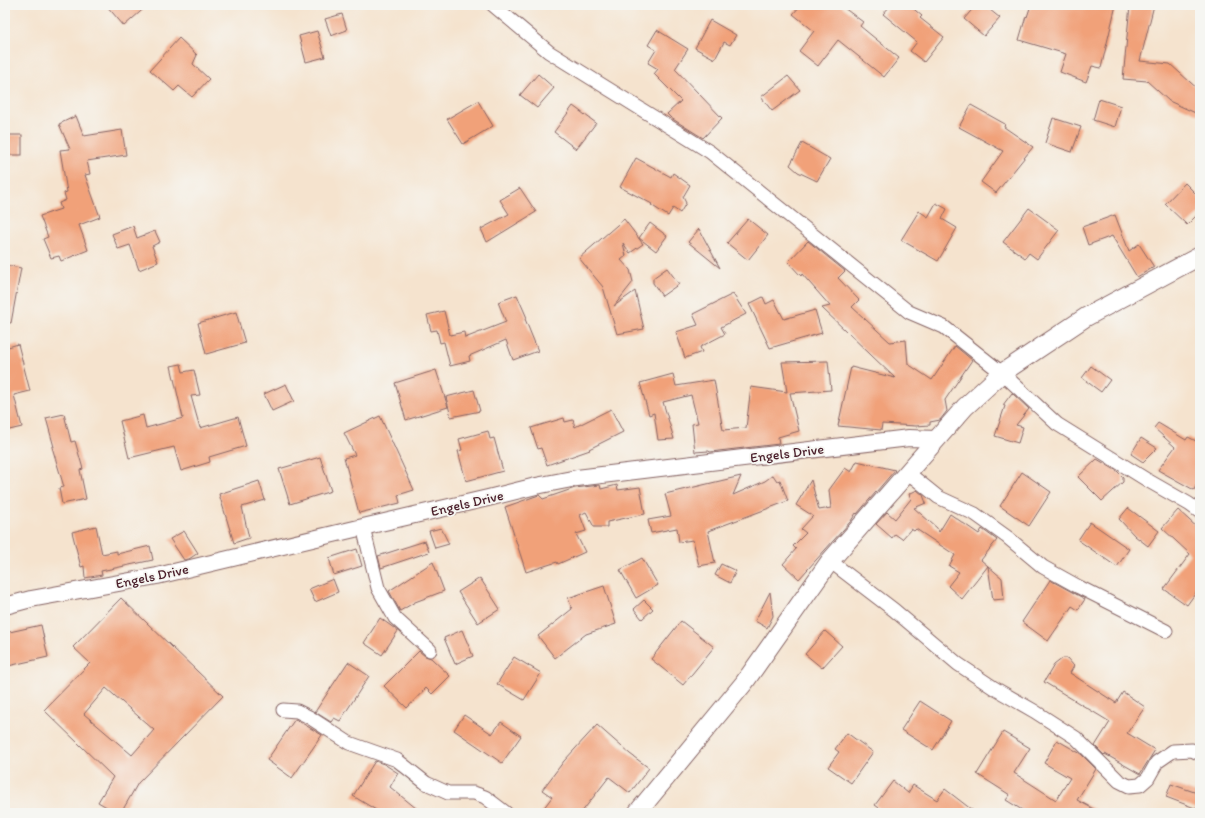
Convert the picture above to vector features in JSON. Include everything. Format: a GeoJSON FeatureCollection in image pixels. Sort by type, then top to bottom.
{"type":"FeatureCollection","features":[{"type":"Feature","properties":{"kind":"main road"},"geometry":{"type":"LineString","coordinates":[[637,813],[744,683],[830,561],[965,407],[1002,373],[1086,317],[1200,256]]}},
{"type":"Feature","properties":{"kind":"street"},"geometry":{"type":"LineString","coordinates":[[494,5],[549,52],[710,152],[909,312],[944,327],[1002,373],[1057,424],[1200,512]]}},
{"type":"Feature","properties":{"kind":"street","name":"Engels Drive"},"geometry":{"type":"LineString","coordinates":[[5,606],[31,599],[157,576],[536,486],[577,478],[909,438],[936,439]]}},
{"type":"Feature","properties":{"kind":"street"},"geometry":{"type":"LineString","coordinates":[[907,472],[938,497],[975,514],[1007,537],[1043,567],[1078,587],[1166,631]]}},
{"type":"Feature","properties":{"kind":"street"},"geometry":{"type":"LineString","coordinates":[[363,527],[378,588],[395,618],[430,650]]}},
{"type":"Feature","properties":{"kind":"street"},"geometry":{"type":"LineString","coordinates":[[830,561],[894,610],[958,664],[994,688],[1076,738],[1119,781],[1129,786],[1140,785],[1148,778],[1157,762],[1173,751],[1198,749]]}},
{"type":"Feature","properties":{"kind":"street"},"geometry":{"type":"LineString","coordinates":[[283,710],[297,711],[349,743],[397,760],[426,784],[448,793],[474,793],[485,797],[506,813]]}},
{"type":"Feature","properties":{"kind":"building"},"geometry":{"type":"Polygon","coordinates":[[[106,5],[148,5],[124,26],[106,5]]]}},
{"type":"Feature","properties":{"kind":"building"},"geometry":{"type":"Polygon","coordinates":[[[801,5],[840,5],[863,22],[860,26],[899,58],[884,77],[838,40],[818,66],[799,51],[814,31],[793,14],[801,5]]]}},
{"type":"Feature","properties":{"kind":"building"},"geometry":{"type":"Polygon","coordinates":[[[891,5],[909,5],[922,16],[920,18],[944,37],[924,62],[910,51],[917,42],[883,14],[891,5]]]}},
{"type":"Feature","properties":{"kind":"building"},"geometry":{"type":"Polygon","coordinates":[[[976,5],[984,5],[1000,18],[984,36],[964,19],[976,5]]]}},
{"type":"Feature","properties":{"kind":"building"},"geometry":{"type":"Polygon","coordinates":[[[1031,5],[1116,5],[1101,68],[1092,66],[1086,82],[1060,72],[1066,54],[1019,40],[1031,5]]]}},
{"type":"Feature","properties":{"kind":"building"},"geometry":{"type":"Polygon","coordinates":[[[1130,5],[1154,5],[1140,61],[1170,64],[1200,91],[1200,115],[1169,101],[1147,81],[1123,79],[1130,5]]]}},
{"type":"Feature","properties":{"kind":"building"},"geometry":{"type":"Polygon","coordinates":[[[342,14],[347,30],[331,36],[325,19],[342,14]]]}},
{"type":"Feature","properties":{"kind":"building"},"geometry":{"type":"Polygon","coordinates":[[[710,20],[736,35],[730,45],[724,42],[715,59],[695,48],[710,20]]]}},
{"type":"Feature","properties":{"kind":"building"},"geometry":{"type":"Polygon","coordinates":[[[657,30],[688,49],[675,69],[722,118],[703,138],[667,114],[681,101],[654,74],[658,69],[648,63],[656,50],[648,45],[657,30]]]}},
{"type":"Feature","properties":{"kind":"building"},"geometry":{"type":"Polygon","coordinates":[[[317,31],[325,57],[306,62],[299,36],[317,31]]]}},
{"type":"Feature","properties":{"kind":"building"},"geometry":{"type":"Polygon","coordinates":[[[179,38],[197,55],[193,64],[209,79],[192,97],[179,86],[174,91],[150,70],[179,38]]]}},
{"type":"Feature","properties":{"kind":"building"},"geometry":{"type":"Polygon","coordinates":[[[538,74],[554,88],[537,108],[520,95],[538,74]]]}},
{"type":"Feature","properties":{"kind":"building"},"geometry":{"type":"Polygon","coordinates":[[[788,76],[800,90],[772,111],[761,97],[788,76]]]}},
{"type":"Feature","properties":{"kind":"building"},"geometry":{"type":"Polygon","coordinates":[[[1099,99],[1121,106],[1115,127],[1093,120],[1099,99]]]}},
{"type":"Feature","properties":{"kind":"building"},"geometry":{"type":"Polygon","coordinates":[[[478,101],[493,126],[463,144],[447,119],[478,101]]]}},
{"type":"Feature","properties":{"kind":"building"},"geometry":{"type":"Polygon","coordinates":[[[971,105],[1005,124],[1004,127],[1033,147],[996,193],[981,182],[1003,151],[959,127],[971,105]]]}},
{"type":"Feature","properties":{"kind":"building"},"geometry":{"type":"Polygon","coordinates":[[[573,106],[596,123],[576,149],[554,132],[573,106]]]}},
{"type":"Feature","properties":{"kind":"building"},"geometry":{"type":"Polygon","coordinates":[[[76,116],[84,136],[122,130],[126,155],[87,161],[90,174],[85,175],[100,217],[79,225],[88,250],[61,261],[59,256],[51,258],[43,239],[48,237],[40,216],[61,209],[59,203],[66,200],[64,193],[67,192],[60,150],[70,149],[59,124],[76,116]]]}},
{"type":"Feature","properties":{"kind":"building"},"geometry":{"type":"Polygon","coordinates":[[[1053,118],[1081,127],[1072,152],[1045,143],[1053,118]]]}},
{"type":"Feature","properties":{"kind":"building"},"geometry":{"type":"Polygon","coordinates":[[[5,135],[22,135],[22,155],[5,155],[5,135]]]}},
{"type":"Feature","properties":{"kind":"building"},"geometry":{"type":"Polygon","coordinates":[[[802,143],[830,159],[817,181],[798,172],[790,165],[802,143]]]}},
{"type":"Feature","properties":{"kind":"building"},"geometry":{"type":"Polygon","coordinates":[[[636,158],[671,177],[673,173],[690,185],[683,197],[686,203],[680,213],[673,208],[668,216],[651,205],[652,204],[620,187],[636,158]]]}},
{"type":"Feature","properties":{"kind":"building"},"geometry":{"type":"Polygon","coordinates":[[[1185,183],[1200,198],[1200,212],[1187,225],[1165,204],[1185,183]]]}},
{"type":"Feature","properties":{"kind":"building"},"geometry":{"type":"Polygon","coordinates":[[[520,188],[536,212],[487,242],[481,229],[509,214],[500,200],[520,188]]]}},
{"type":"Feature","properties":{"kind":"building"},"geometry":{"type":"Polygon","coordinates":[[[936,203],[947,209],[942,219],[957,228],[938,261],[901,240],[919,211],[928,217],[936,203]]]}},
{"type":"Feature","properties":{"kind":"building"},"geometry":{"type":"Polygon","coordinates":[[[1029,208],[1059,230],[1037,259],[1029,253],[1025,258],[1003,242],[1029,208]]]}},
{"type":"Feature","properties":{"kind":"building"},"geometry":{"type":"Polygon","coordinates":[[[1115,215],[1129,251],[1139,244],[1154,267],[1137,277],[1112,236],[1088,245],[1082,227],[1115,215]]]}},
{"type":"Feature","properties":{"kind":"building"},"geometry":{"type":"Polygon","coordinates":[[[624,219],[643,244],[630,253],[623,243],[626,256],[621,260],[630,270],[633,282],[614,306],[635,291],[644,329],[617,334],[603,287],[579,258],[624,219]]]}},
{"type":"Feature","properties":{"kind":"building"},"geometry":{"type":"Polygon","coordinates":[[[748,219],[768,235],[748,260],[727,243],[748,219]]]}},
{"type":"Feature","properties":{"kind":"building"},"geometry":{"type":"Polygon","coordinates":[[[650,223],[667,236],[656,251],[639,238],[650,223]]]}},
{"type":"Feature","properties":{"kind":"building"},"geometry":{"type":"Polygon","coordinates":[[[133,226],[137,238],[155,231],[160,242],[152,246],[158,262],[139,270],[130,245],[118,249],[112,234],[133,226]]]}},
{"type":"Feature","properties":{"kind":"building"},"geometry":{"type":"Polygon","coordinates":[[[699,229],[720,268],[688,242],[699,229]]]}},
{"type":"Feature","properties":{"kind":"building"},"geometry":{"type":"Polygon","coordinates":[[[808,241],[845,271],[838,278],[859,300],[852,307],[890,342],[906,340],[908,364],[932,380],[955,346],[972,360],[945,400],[947,411],[940,420],[930,422],[930,425],[916,426],[882,424],[881,430],[838,426],[851,367],[895,378],[822,308],[830,306],[802,274],[801,276],[788,262],[808,241]]]}},
{"type":"Feature","properties":{"kind":"building"},"geometry":{"type":"Polygon","coordinates":[[[5,265],[21,268],[11,323],[5,322],[5,265]]]}},
{"type":"Feature","properties":{"kind":"building"},"geometry":{"type":"Polygon","coordinates":[[[667,268],[679,284],[662,296],[653,283],[653,278],[667,268]]]}},
{"type":"Feature","properties":{"kind":"building"},"geometry":{"type":"Polygon","coordinates":[[[733,294],[746,314],[721,327],[725,334],[700,347],[702,352],[685,358],[676,332],[698,325],[693,314],[733,294]]]}},
{"type":"Feature","properties":{"kind":"building"},"geometry":{"type":"Polygon","coordinates":[[[517,295],[527,318],[525,319],[538,351],[513,360],[506,340],[469,356],[470,361],[450,366],[444,342],[440,343],[437,330],[431,331],[427,315],[444,311],[450,335],[464,332],[465,338],[506,322],[498,302],[517,295]]]}},
{"type":"Feature","properties":{"kind":"building"},"geometry":{"type":"Polygon","coordinates":[[[763,297],[766,304],[774,300],[784,319],[815,310],[822,333],[770,348],[749,304],[763,297]]]}},
{"type":"Feature","properties":{"kind":"building"},"geometry":{"type":"Polygon","coordinates":[[[236,312],[245,343],[206,354],[198,323],[236,312]]]}},
{"type":"Feature","properties":{"kind":"building"},"geometry":{"type":"Polygon","coordinates":[[[18,344],[30,391],[14,395],[22,427],[5,431],[5,348],[18,344]]]}},
{"type":"Feature","properties":{"kind":"building"},"geometry":{"type":"Polygon","coordinates":[[[828,361],[831,390],[790,393],[799,431],[778,437],[779,444],[710,452],[695,452],[692,424],[698,423],[691,395],[663,402],[674,439],[658,440],[654,413],[649,415],[640,383],[673,374],[676,386],[714,380],[723,430],[746,428],[751,387],[787,392],[782,362],[828,361]]]}},
{"type":"Feature","properties":{"kind":"building"},"geometry":{"type":"Polygon","coordinates":[[[181,364],[183,372],[194,370],[200,395],[191,396],[200,428],[238,417],[246,446],[209,457],[210,462],[181,471],[174,447],[129,458],[120,421],[143,415],[146,428],[183,418],[171,366],[181,364]]]}},
{"type":"Feature","properties":{"kind":"building"},"geometry":{"type":"Polygon","coordinates":[[[1091,366],[1110,380],[1101,392],[1082,378],[1091,366]]]}},
{"type":"Feature","properties":{"kind":"building"},"geometry":{"type":"Polygon","coordinates":[[[436,370],[448,407],[406,420],[395,383],[436,370]]]}},
{"type":"Feature","properties":{"kind":"building"},"geometry":{"type":"Polygon","coordinates":[[[286,384],[294,401],[272,411],[264,394],[286,384]]]}},
{"type":"Feature","properties":{"kind":"building"},"geometry":{"type":"Polygon","coordinates":[[[474,390],[480,411],[451,417],[446,397],[474,390]]]}},
{"type":"Feature","properties":{"kind":"building"},"geometry":{"type":"Polygon","coordinates":[[[1012,393],[1029,409],[1016,425],[1023,427],[1018,443],[995,436],[1005,406],[1003,405],[1012,393]]]}},
{"type":"Feature","properties":{"kind":"building"},"geometry":{"type":"Polygon","coordinates":[[[611,409],[623,432],[589,449],[590,450],[547,465],[541,448],[538,449],[531,428],[564,418],[565,422],[573,420],[575,427],[611,409]]]}},
{"type":"Feature","properties":{"kind":"building"},"geometry":{"type":"Polygon","coordinates":[[[64,414],[71,442],[75,441],[83,469],[80,470],[86,499],[62,504],[59,488],[64,487],[52,447],[54,447],[46,418],[64,414]]]}},
{"type":"Feature","properties":{"kind":"building"},"geometry":{"type":"Polygon","coordinates":[[[380,416],[414,490],[398,495],[400,503],[359,513],[344,458],[355,455],[344,433],[380,416]]]}},
{"type":"Feature","properties":{"kind":"building"},"geometry":{"type":"Polygon","coordinates":[[[1158,423],[1186,440],[1188,437],[1200,443],[1200,478],[1194,490],[1158,470],[1175,447],[1154,428],[1158,423]]]}},
{"type":"Feature","properties":{"kind":"building"},"geometry":{"type":"Polygon","coordinates":[[[488,431],[490,439],[494,438],[503,471],[466,481],[458,451],[462,450],[459,439],[488,431]]]}},
{"type":"Feature","properties":{"kind":"building"},"geometry":{"type":"Polygon","coordinates":[[[1141,438],[1157,448],[1143,462],[1131,454],[1141,438]]]}},
{"type":"Feature","properties":{"kind":"building"},"geometry":{"type":"Polygon","coordinates":[[[320,457],[331,491],[290,504],[279,469],[320,457]]]}},
{"type":"Feature","properties":{"kind":"building"},"geometry":{"type":"Polygon","coordinates":[[[1097,459],[1117,471],[1123,477],[1123,482],[1102,501],[1078,477],[1097,459]]]}},
{"type":"Feature","properties":{"kind":"building"},"geometry":{"type":"Polygon","coordinates":[[[857,461],[895,470],[799,579],[783,564],[796,549],[793,546],[806,533],[801,529],[813,516],[796,505],[811,480],[819,510],[831,508],[829,490],[845,468],[851,472],[857,461]]]}},
{"type":"Feature","properties":{"kind":"building"},"geometry":{"type":"Polygon","coordinates":[[[1022,472],[1051,492],[1029,526],[1000,506],[1022,472]]]}},
{"type":"Feature","properties":{"kind":"building"},"geometry":{"type":"Polygon","coordinates":[[[773,475],[777,481],[780,480],[788,501],[708,531],[715,563],[699,566],[693,540],[679,542],[677,528],[651,533],[648,520],[671,516],[665,494],[741,476],[733,495],[765,481],[773,475]]]}},
{"type":"Feature","properties":{"kind":"building"},"geometry":{"type":"Polygon","coordinates":[[[259,481],[265,500],[242,507],[249,538],[234,543],[219,494],[259,481]]]}},
{"type":"Feature","properties":{"kind":"building"},"geometry":{"type":"Polygon","coordinates":[[[600,485],[601,489],[617,485],[618,490],[640,487],[645,514],[607,522],[607,527],[594,527],[586,512],[580,515],[586,531],[576,534],[585,552],[558,564],[557,562],[526,572],[505,507],[539,495],[543,499],[575,488],[600,485]]]}},
{"type":"Feature","properties":{"kind":"building"},"geometry":{"type":"Polygon","coordinates":[[[917,490],[923,495],[926,503],[914,508],[937,528],[939,532],[950,514],[979,534],[982,529],[997,540],[981,560],[988,566],[962,599],[948,586],[959,572],[949,566],[955,555],[916,529],[914,531],[911,529],[902,539],[895,534],[892,538],[876,524],[887,512],[895,519],[911,499],[909,494],[917,490]]]}},
{"type":"Feature","properties":{"kind":"building"},"geometry":{"type":"Polygon","coordinates":[[[1128,508],[1159,531],[1148,546],[1135,536],[1119,519],[1128,508]]]}},
{"type":"Feature","properties":{"kind":"building"},"geometry":{"type":"Polygon","coordinates":[[[1178,510],[1200,530],[1200,587],[1187,605],[1164,589],[1190,554],[1162,528],[1178,510]]]}},
{"type":"Feature","properties":{"kind":"building"},"geometry":{"type":"Polygon","coordinates":[[[1090,522],[1129,549],[1117,567],[1078,540],[1090,522]]]}},
{"type":"Feature","properties":{"kind":"building"},"geometry":{"type":"Polygon","coordinates":[[[96,526],[102,554],[117,551],[117,554],[150,546],[153,560],[101,571],[102,575],[85,578],[84,566],[81,567],[72,532],[96,526]]]}},
{"type":"Feature","properties":{"kind":"building"},"geometry":{"type":"Polygon","coordinates":[[[441,528],[449,544],[435,548],[429,531],[441,528]]]}},
{"type":"Feature","properties":{"kind":"building"},"geometry":{"type":"Polygon","coordinates":[[[184,531],[198,553],[189,559],[184,560],[170,539],[184,531]]]}},
{"type":"Feature","properties":{"kind":"building"},"geometry":{"type":"Polygon","coordinates":[[[425,541],[429,552],[381,568],[378,556],[425,541]]]}},
{"type":"Feature","properties":{"kind":"building"},"geometry":{"type":"Polygon","coordinates":[[[357,549],[362,566],[334,575],[329,558],[357,549]]]}},
{"type":"Feature","properties":{"kind":"building"},"geometry":{"type":"Polygon","coordinates":[[[642,558],[658,585],[636,598],[620,570],[642,558]]]}},
{"type":"Feature","properties":{"kind":"building"},"geometry":{"type":"Polygon","coordinates":[[[433,562],[444,591],[415,602],[400,611],[389,591],[433,562]]]}},
{"type":"Feature","properties":{"kind":"building"},"geometry":{"type":"Polygon","coordinates":[[[721,564],[736,571],[730,583],[715,575],[721,564]]]}},
{"type":"Feature","properties":{"kind":"building"},"geometry":{"type":"Polygon","coordinates":[[[988,566],[1002,578],[1004,599],[993,600],[988,566]]]}},
{"type":"Feature","properties":{"kind":"building"},"geometry":{"type":"Polygon","coordinates":[[[480,578],[500,609],[478,623],[458,592],[480,578]]]}},
{"type":"Feature","properties":{"kind":"building"},"geometry":{"type":"Polygon","coordinates":[[[333,579],[338,592],[315,602],[309,589],[333,579]]]}},
{"type":"Feature","properties":{"kind":"building"},"geometry":{"type":"Polygon","coordinates":[[[1050,580],[1085,599],[1078,610],[1072,606],[1048,641],[1022,622],[1050,580]]]}},
{"type":"Feature","properties":{"kind":"building"},"geometry":{"type":"Polygon","coordinates":[[[604,586],[616,624],[586,634],[555,658],[538,636],[572,609],[568,598],[604,586]]]}},
{"type":"Feature","properties":{"kind":"building"},"geometry":{"type":"Polygon","coordinates":[[[770,592],[773,616],[767,628],[755,621],[770,592]]]}},
{"type":"Feature","properties":{"kind":"building"},"geometry":{"type":"Polygon","coordinates":[[[121,598],[223,696],[138,783],[121,813],[117,813],[98,802],[113,777],[44,710],[90,663],[73,647],[121,598]],[[106,688],[84,714],[132,755],[154,730],[106,688]]]}},
{"type":"Feature","properties":{"kind":"building"},"geometry":{"type":"Polygon","coordinates":[[[644,600],[653,609],[642,619],[634,609],[644,600]]]}},
{"type":"Feature","properties":{"kind":"building"},"geometry":{"type":"Polygon","coordinates":[[[380,618],[398,631],[382,655],[364,643],[380,618]]]}},
{"type":"Feature","properties":{"kind":"building"},"geometry":{"type":"Polygon","coordinates":[[[681,621],[714,647],[683,685],[651,659],[681,621]]]}},
{"type":"Feature","properties":{"kind":"building"},"geometry":{"type":"Polygon","coordinates":[[[41,625],[48,657],[8,666],[5,651],[5,633],[41,625]]]}},
{"type":"Feature","properties":{"kind":"building"},"geometry":{"type":"Polygon","coordinates":[[[462,630],[473,656],[455,664],[444,638],[462,630]]]}},
{"type":"Feature","properties":{"kind":"building"},"geometry":{"type":"Polygon","coordinates":[[[825,631],[842,646],[822,668],[805,654],[825,631]]]}},
{"type":"Feature","properties":{"kind":"building"},"geometry":{"type":"Polygon","coordinates":[[[419,651],[425,656],[431,658],[450,676],[432,694],[426,688],[407,708],[384,686],[419,651]]]}},
{"type":"Feature","properties":{"kind":"building"},"geometry":{"type":"Polygon","coordinates":[[[514,657],[541,673],[524,700],[497,684],[514,657]]]}},
{"type":"Feature","properties":{"kind":"building"},"geometry":{"type":"Polygon","coordinates":[[[1063,658],[1067,658],[1074,666],[1070,673],[1116,703],[1123,692],[1145,707],[1127,733],[1155,750],[1140,774],[1105,754],[1104,755],[1095,746],[1110,722],[1044,682],[1054,665],[1063,658]]]}},
{"type":"Feature","properties":{"kind":"building"},"geometry":{"type":"Polygon","coordinates":[[[348,662],[369,676],[340,721],[334,718],[331,722],[315,712],[348,662]]]}},
{"type":"Feature","properties":{"kind":"building"},"geometry":{"type":"Polygon","coordinates":[[[920,701],[951,721],[933,750],[901,730],[920,701]]]}},
{"type":"Feature","properties":{"kind":"building"},"geometry":{"type":"Polygon","coordinates":[[[464,715],[492,734],[501,722],[521,736],[502,763],[454,730],[464,715]]]}},
{"type":"Feature","properties":{"kind":"building"},"geometry":{"type":"Polygon","coordinates":[[[295,719],[322,735],[292,778],[267,760],[295,719]]]}},
{"type":"Feature","properties":{"kind":"building"},"geometry":{"type":"Polygon","coordinates":[[[597,725],[630,754],[649,768],[630,793],[609,777],[581,813],[540,813],[552,797],[542,790],[564,761],[597,725]]]}},
{"type":"Feature","properties":{"kind":"building"},"geometry":{"type":"Polygon","coordinates":[[[1003,732],[1030,748],[1014,773],[1056,800],[1070,778],[1044,763],[1057,740],[1081,754],[1096,769],[1077,800],[1101,813],[1027,813],[1006,800],[1010,795],[977,774],[1003,732]]]}},
{"type":"Feature","properties":{"kind":"building"},"geometry":{"type":"Polygon","coordinates":[[[847,733],[873,752],[851,783],[828,767],[839,752],[835,749],[847,733]]]}},
{"type":"Feature","properties":{"kind":"building"},"geometry":{"type":"Polygon","coordinates":[[[375,761],[384,764],[398,773],[390,787],[422,813],[381,813],[353,796],[375,761]]]}},
{"type":"Feature","properties":{"kind":"building"},"geometry":{"type":"Polygon","coordinates":[[[893,781],[908,793],[913,785],[937,800],[945,789],[976,813],[886,813],[875,805],[893,781]]]}},
{"type":"Feature","properties":{"kind":"building"},"geometry":{"type":"Polygon","coordinates":[[[1171,784],[1200,794],[1200,810],[1166,797],[1171,784]]]}}]}
